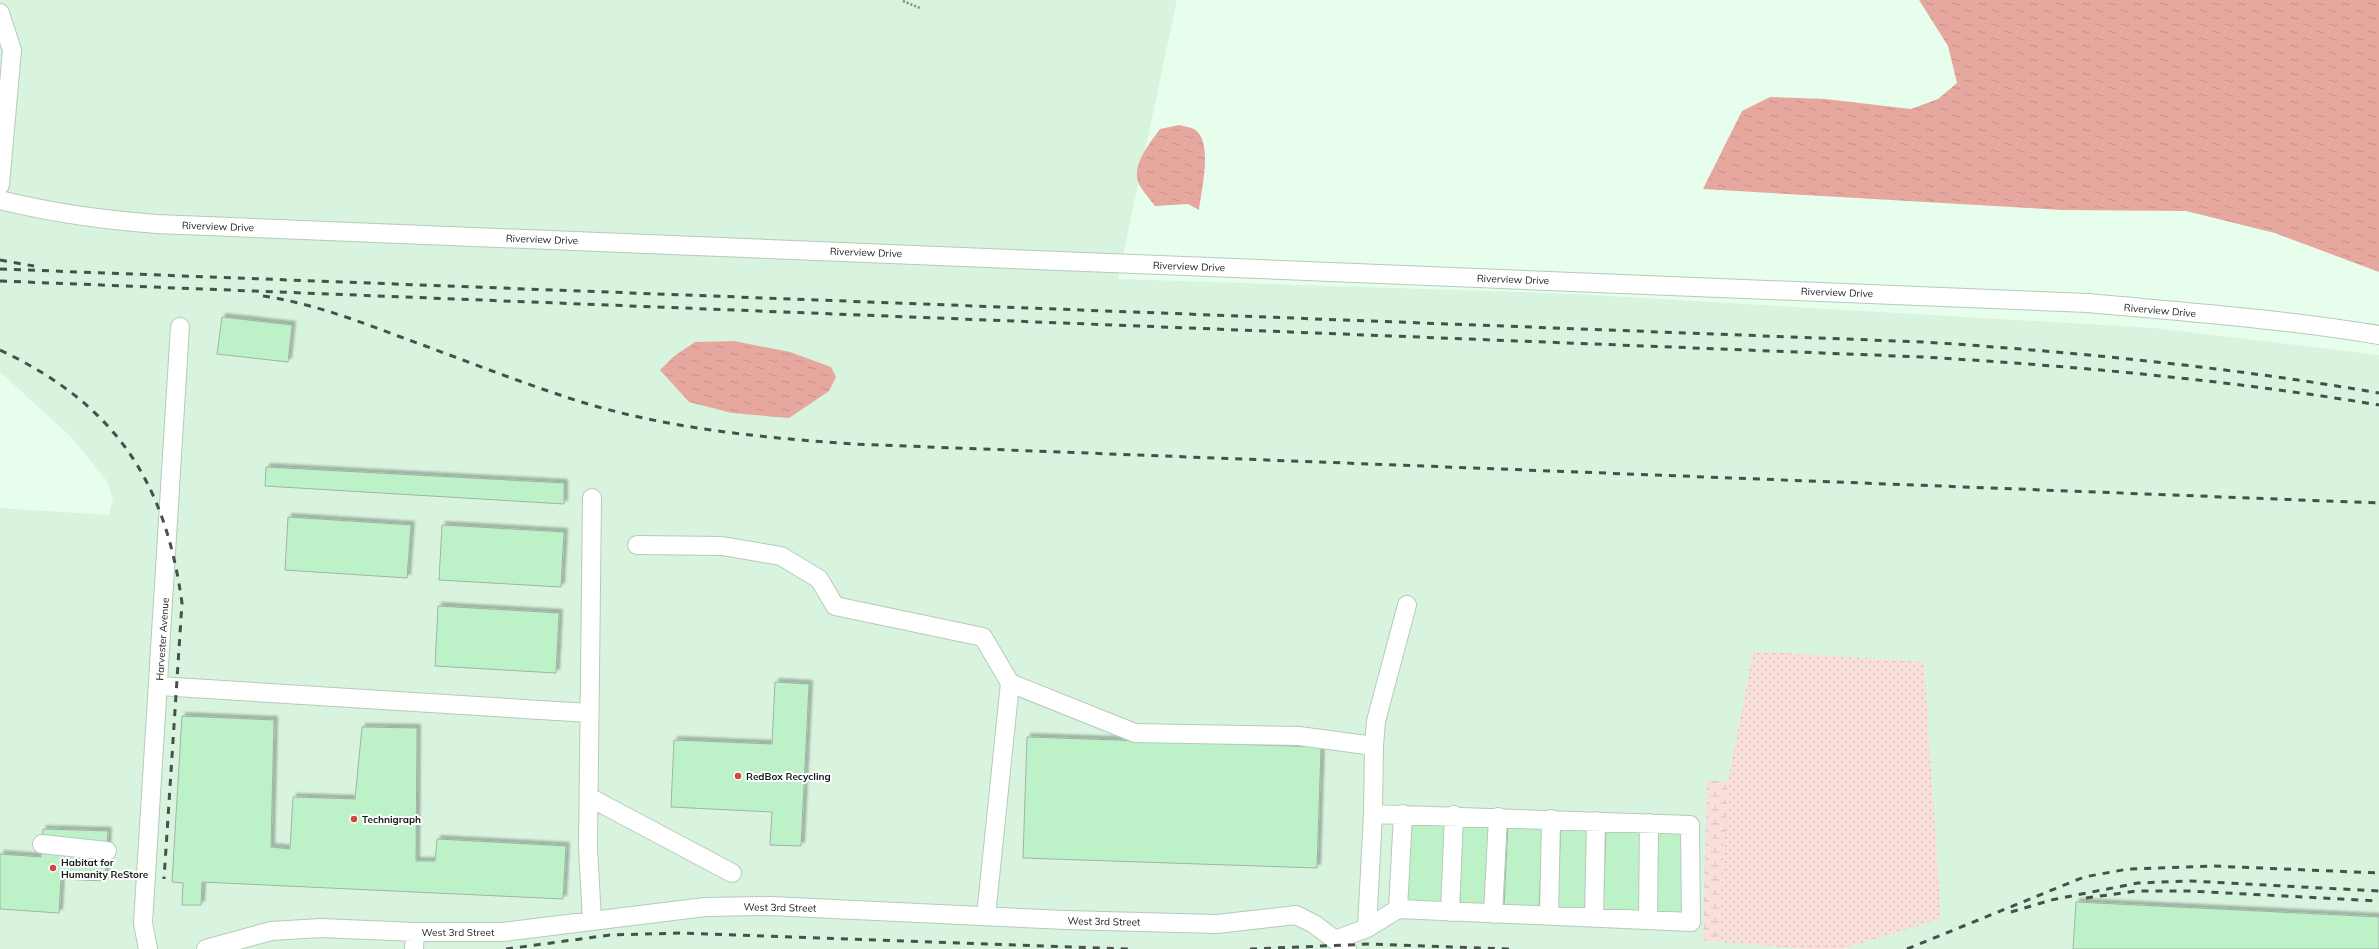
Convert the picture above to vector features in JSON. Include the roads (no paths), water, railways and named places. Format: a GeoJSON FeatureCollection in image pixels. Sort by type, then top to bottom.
{"type":"FeatureCollection","features":[{"type":"Feature","properties":{"kind":"street"},"geometry":{"type":"LineString","coordinates":[[0,13],[12,50],[0,185]]}},
{"type":"Feature","properties":{"kind":"street","name":"Riverview Drive"},"geometry":{"type":"LineString","coordinates":[[0,200],[50,212],[102,220],[157,224],[2088,303],[2333,327],[2379,335]]}},
{"type":"Feature","properties":{"kind":"street","name":"Harvester Avenue"},"geometry":{"type":"LineString","coordinates":[[148,949],[143,923],[159,686],[180,327]]}},
{"type":"Feature","properties":{"kind":"street"},"geometry":{"type":"LineString","coordinates":[[592,498],[589,713],[589,797],[592,921]]}},
{"type":"Feature","properties":{"kind":"street"},"geometry":{"type":"LineString","coordinates":[[637,546],[722,546],[781,556],[819,578],[835,606],[983,637],[1010,683],[986,916]]}},
{"type":"Feature","properties":{"kind":"street"},"geometry":{"type":"LineString","coordinates":[[1367,928],[1376,720],[1407,605]]}},
{"type":"Feature","properties":{"kind":"street"},"geometry":{"type":"LineString","coordinates":[[1010,683],[1135,733],[1299,736],[1374,746]]}},
{"type":"Feature","properties":{"kind":"street"},"geometry":{"type":"LineString","coordinates":[[159,686],[589,713]]}},
{"type":"Feature","properties":{"kind":"street"},"geometry":{"type":"LineString","coordinates":[[589,797],[732,873]]}},
{"type":"Feature","properties":{"kind":"street"},"geometry":{"type":"LineString","coordinates":[[1341,944],[1398,909],[1691,922],[1690,825],[1454,815],[1373,814]]}},
{"type":"Feature","properties":{"kind":"street"},"geometry":{"type":"LineString","coordinates":[[1398,909],[1403,814]]}},
{"type":"Feature","properties":{"kind":"street"},"geometry":{"type":"LineString","coordinates":[[1450,912],[1454,815]]}},
{"type":"Feature","properties":{"kind":"street"},"geometry":{"type":"LineString","coordinates":[[1493,914],[1498,817]]}},
{"type":"Feature","properties":{"kind":"street"},"geometry":{"type":"LineString","coordinates":[[1549,916],[1551,819]]}},
{"type":"Feature","properties":{"kind":"street"},"geometry":{"type":"LineString","coordinates":[[1594,918],[1596,821]]}},
{"type":"Feature","properties":{"kind":"street"},"geometry":{"type":"LineString","coordinates":[[1648,920],[1649,823]]}},
{"type":"Feature","properties":{"kind":"street"},"geometry":{"type":"LineString","coordinates":[[42,844],[107,851]]}},
{"type":"Feature","properties":{"kind":"street","name":"West 3rd Street"},"geometry":{"type":"LineString","coordinates":[[206,949],[271,931],[321,928],[415,940],[503,932],[705,907],[771,906],[986,916],[1217,924],[1296,915],[1314,924],[1341,944]]}},
{"type":"Feature","properties":{"kind":"water"},"geometry":{"type":"Polygon","coordinates":[[[1919,0],[2379,0],[2379,272],[2275,233],[2186,211],[2062,210],[1703,189],[1742,111],[1770,97],[1825,99],[1911,109],[1938,99],[1957,83],[1948,46],[1919,0]]]}},
{"type":"Feature","properties":{"kind":"water"},"geometry":{"type":"Polygon","coordinates":[[[1179,125],[1194,129],[1200,135],[1204,144],[1205,167],[1199,210],[1188,204],[1155,206],[1140,186],[1137,179],[1137,171],[1142,156],[1160,129],[1179,125]]]}},
{"type":"Feature","properties":{"kind":"water"},"geometry":{"type":"Polygon","coordinates":[[[734,341],[790,352],[831,367],[836,377],[829,391],[789,418],[732,413],[689,402],[660,370],[673,357],[695,342],[734,341]]]}},
{"type":"Feature","properties":{"kind":"railway"},"geometry":{"type":"LineString","coordinates":[[0,260],[34,266]]}},
{"type":"Feature","properties":{"kind":"railway"},"geometry":{"type":"LineString","coordinates":[[0,269],[1924,342],[2095,356],[2209,368],[2266,375],[2379,393]]}},
{"type":"Feature","properties":{"kind":"railway"},"geometry":{"type":"LineString","coordinates":[[0,281],[1923,357],[2152,375],[2266,388],[2379,405]]}},
{"type":"Feature","properties":{"kind":"railway"},"geometry":{"type":"LineString","coordinates":[[263,296],[315,307],[557,394],[629,415],[703,429],[778,438],[853,444],[2379,503]]}},
{"type":"Feature","properties":{"kind":"railway"},"geometry":{"type":"LineString","coordinates":[[0,350],[40,371],[74,395],[103,421],[127,450],[147,483],[162,519],[174,559],[182,603],[164,879]]}},
{"type":"Feature","properties":{"kind":"railway"},"geometry":{"type":"LineString","coordinates":[[1907,949],[2084,877],[2128,869],[2213,866],[2379,873]]}},
{"type":"Feature","properties":{"kind":"railway"},"geometry":{"type":"LineString","coordinates":[[2011,912],[2051,900],[2138,883],[2190,881],[2379,891]]}},
{"type":"Feature","properties":{"kind":"railway"},"geometry":{"type":"LineString","coordinates":[[2086,898],[2137,891],[2189,891],[2379,901]]}},
{"type":"Feature","properties":{"kind":"railway"},"geometry":{"type":"LineString","coordinates":[[506,949],[610,935],[683,933],[1128,949]]}},
{"type":"Feature","properties":{"kind":"railway"},"geometry":{"type":"LineString","coordinates":[[1250,949],[1370,944],[1509,949]]}},
{"type":"Feature","properties":{"kind":"place","name":"RedBox Recycling"},"geometry":{"type":"Point","coordinates":[738,776]}},
{"type":"Feature","properties":{"kind":"place","name":"Technigraph"},"geometry":{"type":"Point","coordinates":[354,819]}},
{"type":"Feature","properties":{"kind":"place","name":"Habitat for Humanity ReStore"},"geometry":{"type":"Point","coordinates":[53,868]}}]}
